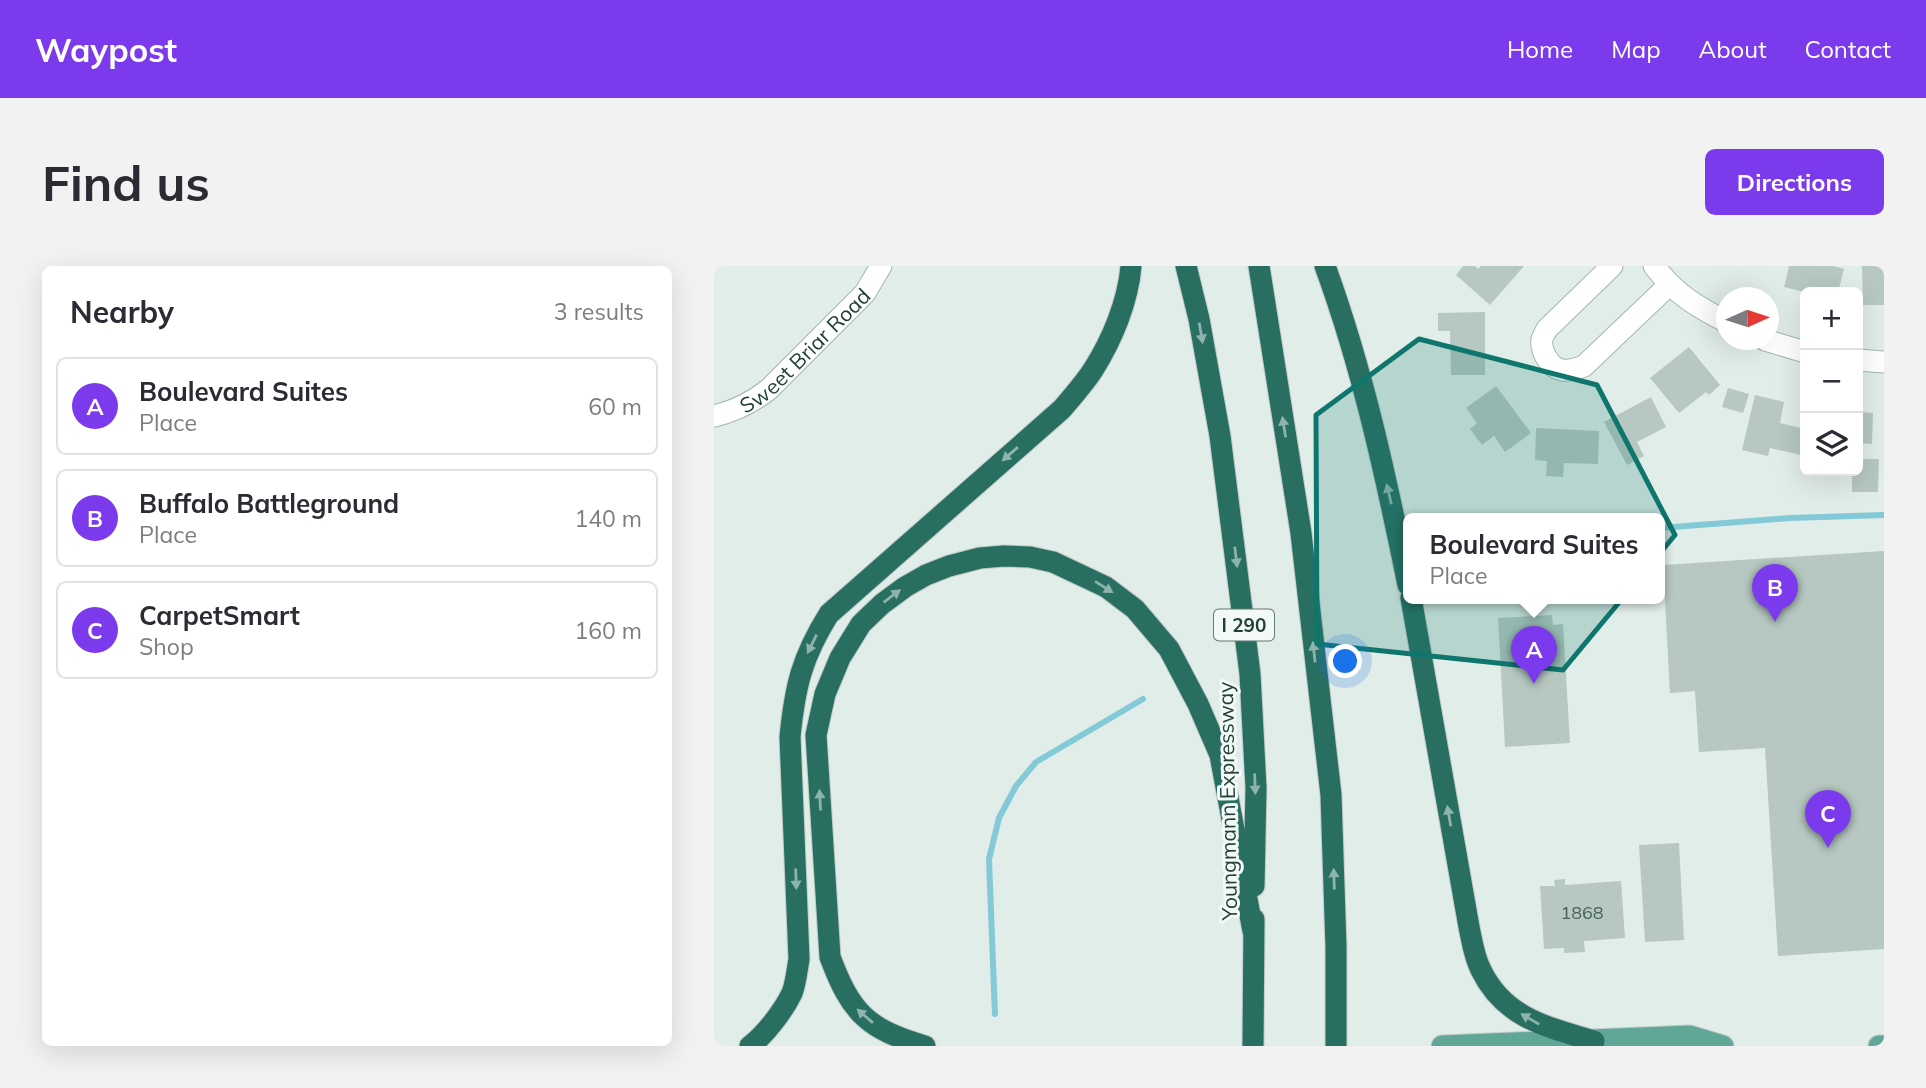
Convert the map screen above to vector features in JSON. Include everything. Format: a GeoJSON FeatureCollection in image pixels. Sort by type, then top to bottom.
{"type":"FeatureCollection","features":[{"type":"Feature","properties":{"kind":"highway"},"geometry":{"type":"LineString","coordinates":[[750,1046],[758,1041],[792,992],[799,959],[790,737],[793,702],[802,666],[813,639],[830,614],[848,597],[1062,410],[1093,370],[1110,338],[1123,308],[1131,266]]}},
{"type":"Feature","properties":{"kind":"highway","name":"Youngmann Expressway"},"geometry":{"type":"LineString","coordinates":[[1186,266],[1199,319],[1220,436],[1250,674],[1256,788],[1253,1046]]}},
{"type":"Feature","properties":{"kind":"highway"},"geometry":{"type":"LineString","coordinates":[[1259,266],[1301,533],[1331,795],[1336,1046]]}},
{"type":"Feature","properties":{"kind":"highway"},"geometry":{"type":"LineString","coordinates":[[1325,266],[1366,399],[1403,559]]}},
{"type":"Feature","properties":{"kind":"highway"},"geometry":{"type":"LineString","coordinates":[[925,1046],[899,1039],[868,1021],[852,1006],[830,957],[816,735],[825,694],[839,658],[861,624],[905,587],[950,566],[980,558],[1004,556],[1030,557],[1053,562],[1106,587],[1135,609],[1169,649],[1198,704],[1220,755],[1253,931]]}},
{"type":"Feature","properties":{"kind":"highway"},"geometry":{"type":"LineString","coordinates":[[1412,604],[1469,927],[1480,969],[1500,998],[1526,1017],[1542,1026],[1594,1041]]}},
{"type":"Feature","properties":{"kind":"main road"},"geometry":{"type":"LineString","coordinates":[[1442,1046],[1690,1036],[1723,1046]]}},
{"type":"Feature","properties":{"kind":"main road"},"geometry":{"type":"LineString","coordinates":[[1879,1046],[1884,1046]]}},
{"type":"Feature","properties":{"kind":"street","name":"Sweet Briar Road"},"geometry":{"type":"LineString","coordinates":[[714,416],[735,411],[756,400],[865,292],[881,266]]}},
{"type":"Feature","properties":{"kind":"street"},"geometry":{"type":"LineString","coordinates":[[1612,266],[1547,329],[1542,339],[1544,352],[1551,364],[1559,370],[1573,370],[1584,366],[1670,285]]}},
{"type":"Feature","properties":{"kind":"street"},"geometry":{"type":"LineString","coordinates":[[1654,266],[1685,299],[1716,316]]}},
{"type":"Feature","properties":{"kind":"street"},"geometry":{"type":"LineString","coordinates":[[1779,344],[1800,350]]}},
{"type":"Feature","properties":{"kind":"street"},"geometry":{"type":"LineString","coordinates":[[1863,360],[1884,362]]}},
{"type":"Feature","properties":{"kind":"highlighted area"},"geometry":{"type":"Polygon","coordinates":[[[1419,339],[1597,385],[1675,535],[1563,670],[1317,644],[1316,415],[1419,339]]]}},
{"type":"Feature","properties":{"kind":"building"},"geometry":{"type":"Polygon","coordinates":[[[1463,266],[1475,266],[1478,269],[1481,266],[1524,266],[1490,305],[1456,275],[1463,266]]]}},
{"type":"Feature","properties":{"kind":"building"},"geometry":{"type":"Polygon","coordinates":[[[1789,266],[1833,266],[1844,269],[1839,287],[1800,287],[1800,291],[1784,287],[1789,266]]]}},
{"type":"Feature","properties":{"kind":"building"},"geometry":{"type":"Polygon","coordinates":[[[1862,266],[1884,266],[1884,305],[1863,305],[1862,266]]]}},
{"type":"Feature","properties":{"kind":"building"},"geometry":{"type":"Polygon","coordinates":[[[1485,312],[1485,375],[1451,375],[1450,331],[1438,331],[1438,313],[1485,312]]]}},
{"type":"Feature","properties":{"kind":"building"},"geometry":{"type":"Polygon","coordinates":[[[1689,347],[1720,385],[1709,395],[1706,392],[1679,413],[1650,378],[1689,347]]]}},
{"type":"Feature","properties":{"kind":"building"},"geometry":{"type":"Polygon","coordinates":[[[1496,386],[1531,433],[1505,452],[1494,436],[1482,445],[1470,429],[1477,423],[1466,408],[1496,386]]]}},
{"type":"Feature","properties":{"kind":"building"},"geometry":{"type":"Polygon","coordinates":[[[1728,388],[1749,394],[1743,413],[1722,407],[1728,388]]]}},
{"type":"Feature","properties":{"kind":"building"},"geometry":{"type":"Polygon","coordinates":[[[1755,395],[1784,402],[1780,423],[1800,428],[1800,455],[1770,448],[1768,456],[1742,450],[1755,395]]]}},
{"type":"Feature","properties":{"kind":"building"},"geometry":{"type":"Polygon","coordinates":[[[1651,397],[1666,427],[1637,442],[1644,456],[1627,465],[1604,422],[1651,397]]]}},
{"type":"Feature","properties":{"kind":"building"},"geometry":{"type":"Polygon","coordinates":[[[1863,412],[1873,413],[1872,444],[1863,443],[1863,412]]]}},
{"type":"Feature","properties":{"kind":"building"},"geometry":{"type":"Polygon","coordinates":[[[1536,428],[1599,431],[1598,464],[1564,463],[1563,477],[1546,476],[1547,461],[1535,460],[1536,428]]]}},
{"type":"Feature","properties":{"kind":"building"},"geometry":{"type":"Polygon","coordinates":[[[1863,459],[1879,459],[1878,492],[1852,492],[1852,476],[1863,476],[1863,459]]]}},
{"type":"Feature","properties":{"kind":"building"},"geometry":{"type":"Polygon","coordinates":[[[1884,551],[1884,949],[1778,956],[1765,748],[1699,752],[1695,691],[1670,693],[1665,565],[1884,551]]]}},
{"type":"Feature","properties":{"kind":"building"},"geometry":{"type":"Polygon","coordinates":[[[1552,615],[1553,625],[1563,624],[1570,743],[1505,747],[1498,618],[1552,615]]]}},
{"type":"Feature","properties":{"kind":"building"},"geometry":{"type":"Polygon","coordinates":[[[1679,843],[1684,940],[1645,942],[1639,845],[1679,843]]]}},
{"type":"Feature","properties":{"kind":"building"},"geometry":{"type":"Polygon","coordinates":[[[1565,879],[1565,885],[1621,881],[1625,938],[1584,941],[1585,952],[1564,953],[1564,948],[1544,949],[1540,886],[1555,886],[1554,880],[1565,879]]]}},
{"type":"Feature","properties":{"kind":"waterway"},"geometry":{"type":"LineString","coordinates":[[1665,528],[1790,518],[1884,515]]}},
{"type":"Feature","properties":{"kind":"waterway"},"geometry":{"type":"LineString","coordinates":[[995,1014],[989,859],[999,818],[1016,786],[1036,762],[1143,699]]}},
{"type":"Feature","properties":{"kind":"place","name":"Buffalo Battleground"},"geometry":{"type":"Point","coordinates":[1775,622]}},
{"type":"Feature","properties":{"kind":"place","name":"Boulevard Suites"},"geometry":{"type":"Point","coordinates":[1534,684]}},
{"type":"Feature","properties":{"kind":"place","name":"CarpetSmart"},"geometry":{"type":"Point","coordinates":[1828,848]}}]}
